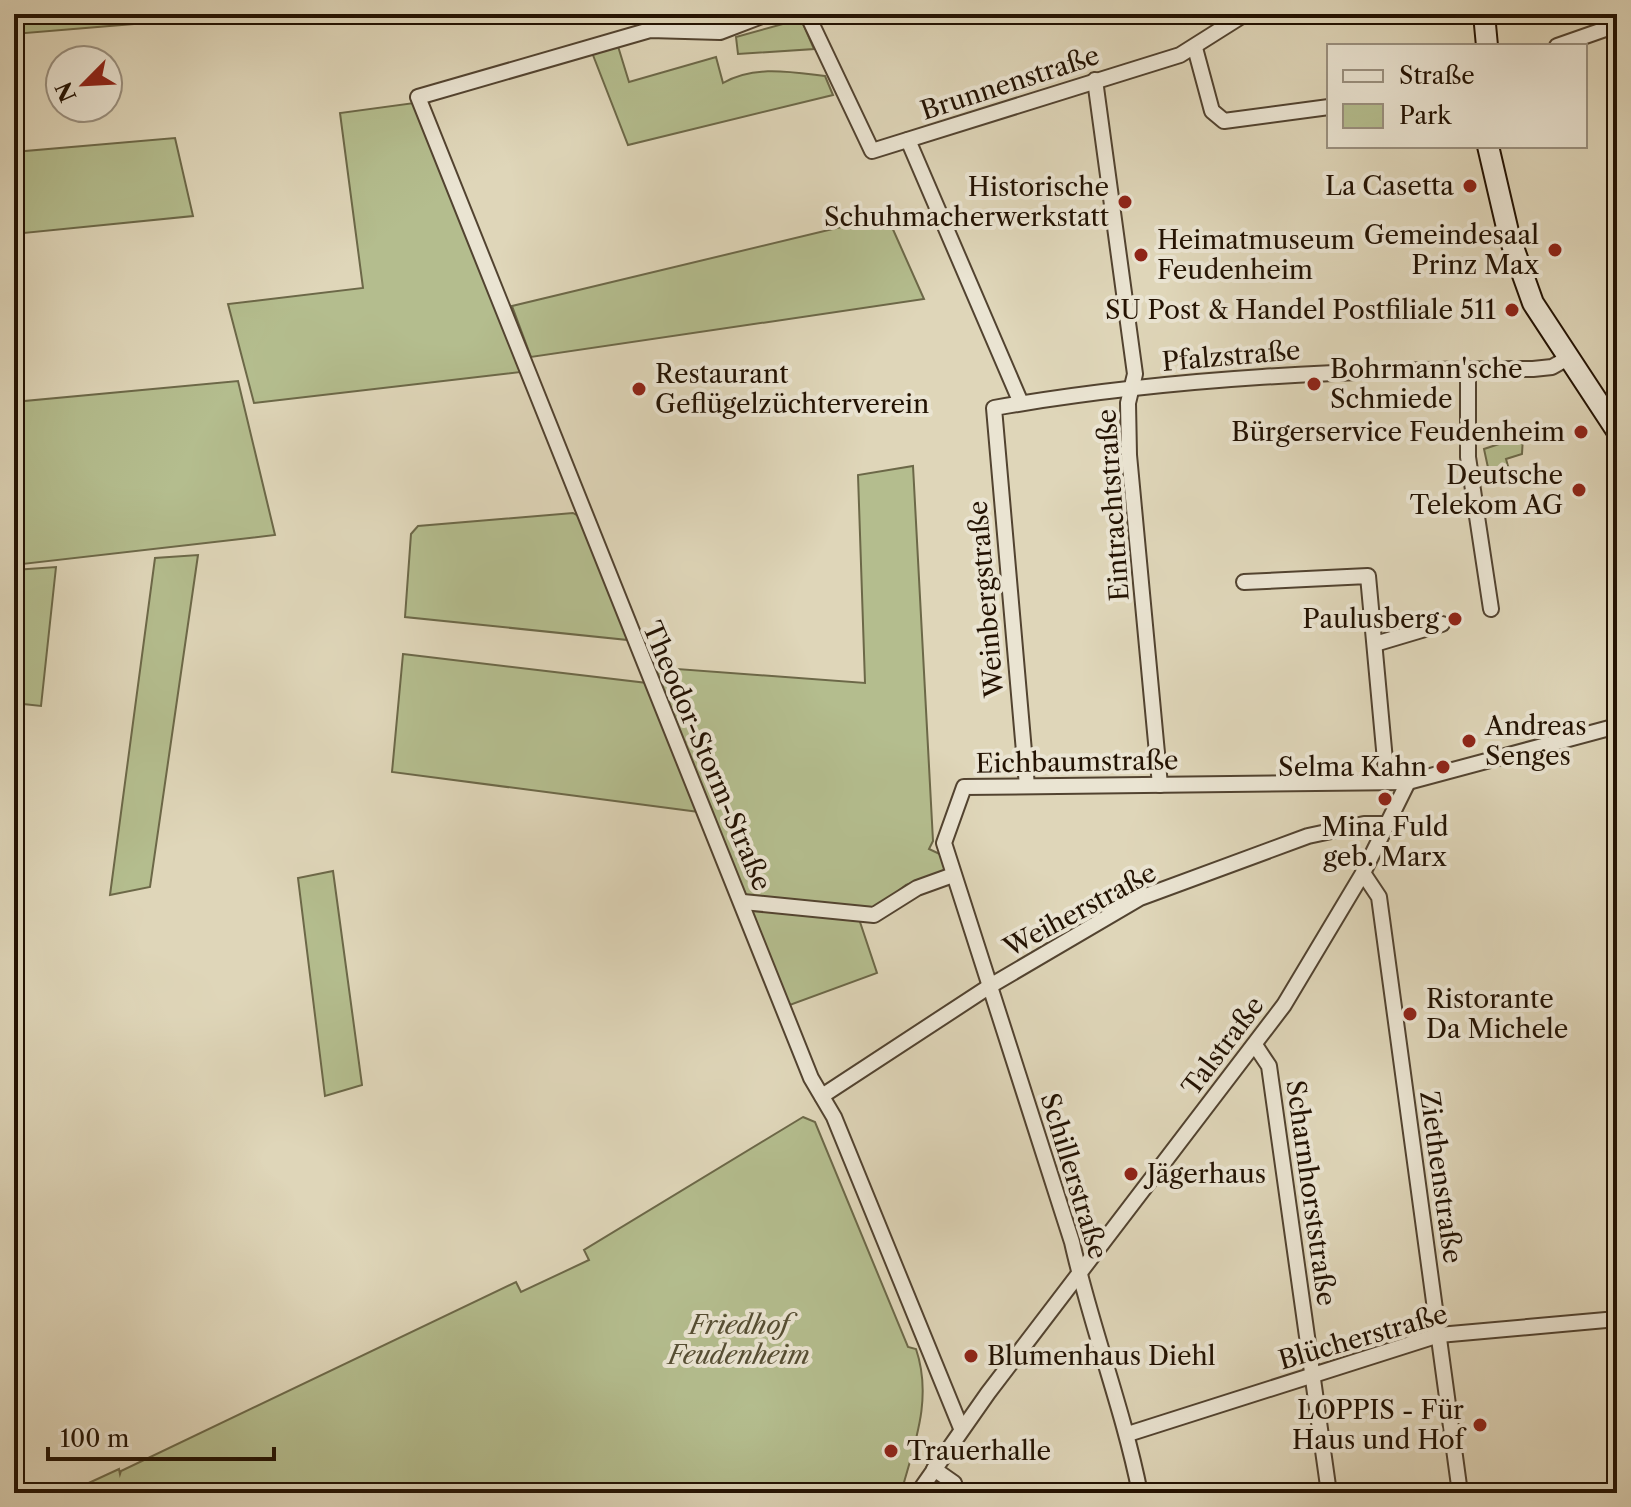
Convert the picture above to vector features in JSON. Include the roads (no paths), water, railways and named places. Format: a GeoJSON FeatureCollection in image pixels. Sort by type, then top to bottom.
{"type":"FeatureCollection","features":[{"type":"Feature","properties":{"kind":"street","name":"Theodor-Storm-Straße"},"geometry":{"type":"LineString","coordinates":[[767,14],[720,32],[650,30],[418,97],[590,535],[743,902],[811,1078],[834,1117],[961,1428]]}},
{"type":"Feature","properties":{"kind":"street","name":"Brunnenstraße"},"geometry":{"type":"LineString","coordinates":[[807,14],[872,151],[1195,48],[1215,31],[1245,14]]}},
{"type":"Feature","properties":{"kind":"street"},"geometry":{"type":"LineString","coordinates":[[1484,14],[1487,44]]}},
{"type":"Feature","properties":{"kind":"street"},"geometry":{"type":"LineString","coordinates":[[1563,44],[1617,25]]}},
{"type":"Feature","properties":{"kind":"street"},"geometry":{"type":"LineString","coordinates":[[1195,48],[1212,111],[1224,121],[1327,107]]}},
{"type":"Feature","properties":{"kind":"street","name":"Eintrachtstraße"},"geometry":{"type":"LineString","coordinates":[[1095,80],[1135,374],[1128,403],[1129,455],[1160,785]]}},
{"type":"Feature","properties":{"kind":"street"},"geometry":{"type":"LineString","coordinates":[[908,140],[1021,403]]}},
{"type":"Feature","properties":{"kind":"street"},"geometry":{"type":"LineString","coordinates":[[1489,148],[1518,263],[1543,322],[1568,358],[1611,407],[1617,431]]}},
{"type":"Feature","properties":{"kind":"street","name":"Pfalzstraße"},"geometry":{"type":"LineString","coordinates":[[994,408],[1103,389],[1345,371],[1552,367],[1568,358]]}},
{"type":"Feature","properties":{"kind":"street"},"geometry":{"type":"LineString","coordinates":[[1468,369],[1468,457],[1491,609]]}},
{"type":"Feature","properties":{"kind":"street","name":"Weinbergstraße"},"geometry":{"type":"LineString","coordinates":[[994,408],[1027,786]]}},
{"type":"Feature","properties":{"kind":"street"},"geometry":{"type":"LineString","coordinates":[[1244,582],[1368,576],[1387,782]]}},
{"type":"Feature","properties":{"kind":"street"},"geometry":{"type":"LineString","coordinates":[[1375,644],[1442,624]]}},
{"type":"Feature","properties":{"kind":"street"},"geometry":{"type":"LineString","coordinates":[[1408,782],[1617,726]]}},
{"type":"Feature","properties":{"kind":"street","name":"Eichbaumstraße"},"geometry":{"type":"LineString","coordinates":[[953,875],[944,843],[964,787],[1408,782]]}},
{"type":"Feature","properties":{"kind":"street","name":"Talstraße"},"geometry":{"type":"LineString","coordinates":[[918,1493],[961,1428],[1284,1005],[1363,873],[1408,782]]}},
{"type":"Feature","properties":{"kind":"street","name":"Weiherstraße"},"geometry":{"type":"LineString","coordinates":[[822,1096],[990,986],[1140,898],[1308,836],[1364,824],[1387,824]]}},
{"type":"Feature","properties":{"kind":"street","name":"Ziethenstraße"},"geometry":{"type":"LineString","coordinates":[[1363,873],[1379,897],[1460,1493]]}},
{"type":"Feature","properties":{"kind":"street"},"geometry":{"type":"LineString","coordinates":[[743,902],[874,915],[917,888],[953,875]]}},
{"type":"Feature","properties":{"kind":"street","name":"Schillerstraße"},"geometry":{"type":"LineString","coordinates":[[953,875],[1079,1272],[1128,1434],[1140,1493]]}},
{"type":"Feature","properties":{"kind":"street","name":"Scharnhorststraße"},"geometry":{"type":"LineString","coordinates":[[1255,1045],[1269,1066],[1329,1493]]}},
{"type":"Feature","properties":{"kind":"street","name":"Blücherstraße"},"geometry":{"type":"LineString","coordinates":[[1128,1434],[1439,1335],[1617,1319]]}},
{"type":"Feature","properties":{"kind":"street"},"geometry":{"type":"LineString","coordinates":[[934,1469],[954,1483],[957,1493]]}},
{"type":"Feature","properties":{"kind":"place","name":"La Casetta"},"geometry":{"type":"Point","coordinates":[1470,186]}},
{"type":"Feature","properties":{"kind":"place","name":"Historische Schuhmacherwerkstatt"},"geometry":{"type":"Point","coordinates":[1125,202]}},
{"type":"Feature","properties":{"kind":"place","name":"Gemeindesaal Prinz Max"},"geometry":{"type":"Point","coordinates":[1555,250]}},
{"type":"Feature","properties":{"kind":"place","name":"Heimatmuseum Feudenheim"},"geometry":{"type":"Point","coordinates":[1141,255]}},
{"type":"Feature","properties":{"kind":"place","name":"SU Post & Handel Postfiliale 511"},"geometry":{"type":"Point","coordinates":[1512,310]}},
{"type":"Feature","properties":{"kind":"place","name":"Bohrmann'sche Schmiede"},"geometry":{"type":"Point","coordinates":[1314,384]}},
{"type":"Feature","properties":{"kind":"place","name":"Restaurant Geflügelzüchterverein"},"geometry":{"type":"Point","coordinates":[639,389]}},
{"type":"Feature","properties":{"kind":"place","name":"Bürgerservice Feudenheim"},"geometry":{"type":"Point","coordinates":[1581,432]}},
{"type":"Feature","properties":{"kind":"place","name":"Deutsche Telekom AG"},"geometry":{"type":"Point","coordinates":[1579,490]}},
{"type":"Feature","properties":{"kind":"place","name":"Paulusberg"},"geometry":{"type":"Point","coordinates":[1455,619]}},
{"type":"Feature","properties":{"kind":"place","name":"Andreas Senges"},"geometry":{"type":"Point","coordinates":[1469,741]}},
{"type":"Feature","properties":{"kind":"place","name":"Selma Kahn"},"geometry":{"type":"Point","coordinates":[1443,767]}},
{"type":"Feature","properties":{"kind":"place","name":"Mina Fuld geb. Marx"},"geometry":{"type":"Point","coordinates":[1385,799]}},
{"type":"Feature","properties":{"kind":"place","name":"Ristorante Da Michele"},"geometry":{"type":"Point","coordinates":[1410,1014]}},
{"type":"Feature","properties":{"kind":"place","name":"Jägerhaus"},"geometry":{"type":"Point","coordinates":[1131,1174]}},
{"type":"Feature","properties":{"kind":"place","name":"Blumenhaus Diehl"},"geometry":{"type":"Point","coordinates":[971,1356]}},
{"type":"Feature","properties":{"kind":"place","name":"LOPPIS - Für Haus und Hof"},"geometry":{"type":"Point","coordinates":[1480,1425]}},
{"type":"Feature","properties":{"kind":"place","name":"Trauerhalle"},"geometry":{"type":"Point","coordinates":[891,1451]}},
{"type":"Feature","properties":{"kind":"park label","name":"Friedhof Feudenheim"},"geometry":{"type":"Point","coordinates":[739,1340]}}]}
